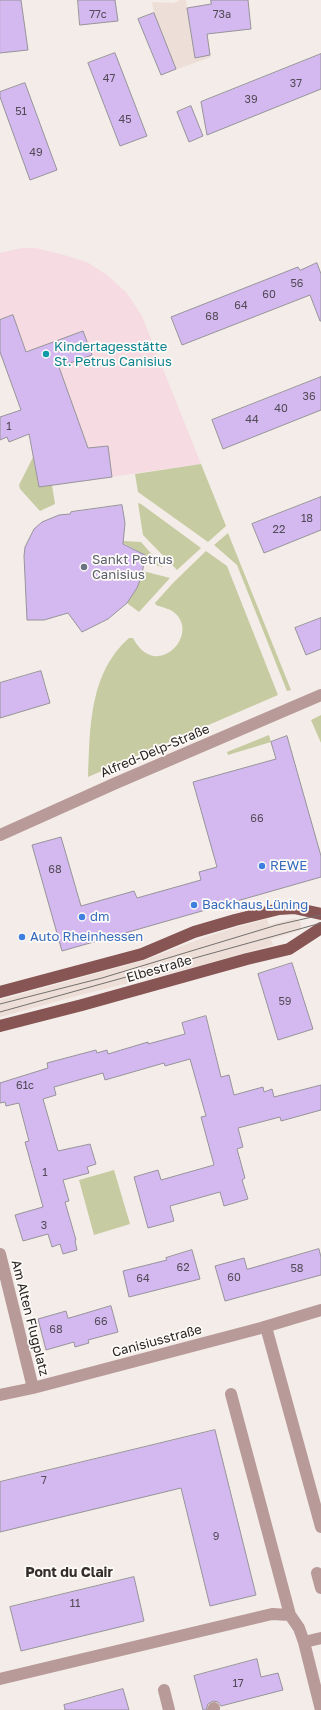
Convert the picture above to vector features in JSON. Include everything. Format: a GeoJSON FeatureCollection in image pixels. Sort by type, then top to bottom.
{"type":"FeatureCollection","features":[{"type":"Feature","properties":{"kind":"main road","name":"Elbestraße"},"geometry":{"type":"LineString","coordinates":[[0,992],[142,954],[194,932],[234,920],[280,909],[294,908],[319,913]]}},
{"type":"Feature","properties":{"kind":"main road","name":"Elbestraße"},"geometry":{"type":"LineString","coordinates":[[0,1026],[82,1005],[247,958],[289,949],[321,928]]}},
{"type":"Feature","properties":{"kind":"street","name":"Alfred-Delp-Straße"},"geometry":{"type":"LineString","coordinates":[[0,835],[321,695]]}},
{"type":"Feature","properties":{"kind":"street"},"geometry":{"type":"LineString","coordinates":[[319,913],[321,928]]}},
{"type":"Feature","properties":{"kind":"street","name":"Am Alten Flugplatz"},"geometry":{"type":"LineString","coordinates":[[0,1254],[33,1388]]}},
{"type":"Feature","properties":{"kind":"street","name":"Canisiusstraße"},"geometry":{"type":"LineString","coordinates":[[0,1395],[33,1388],[266,1327],[321,1310]]}},
{"type":"Feature","properties":{"kind":"street"},"geometry":{"type":"LineString","coordinates":[[266,1327],[321,1527]]}},
{"type":"Feature","properties":{"kind":"street"},"geometry":{"type":"LineString","coordinates":[[231,1394],[290,1615],[299,1628],[304,1642],[321,1710]]}},
{"type":"Feature","properties":{"kind":"street"},"geometry":{"type":"LineString","coordinates":[[317,1573],[321,1588]]}},
{"type":"Feature","properties":{"kind":"street"},"geometry":{"type":"LineString","coordinates":[[0,1679],[272,1614],[290,1615]]}},
{"type":"Feature","properties":{"kind":"street"},"geometry":{"type":"LineString","coordinates":[[304,1642],[321,1638]]}},
{"type":"Feature","properties":{"kind":"street"},"geometry":{"type":"LineString","coordinates":[[164,1690],[169,1710]]}},
{"type":"Feature","properties":{"kind":"shaded area"},"geometry":{"type":"Polygon","coordinates":[[[180,0],[186,0],[187,8],[203,5],[211,57],[161,75],[138,19],[154,13],[152,2],[174,3],[180,0]]]}},
{"type":"Feature","properties":{"kind":"shaded area"},"geometry":{"type":"Polygon","coordinates":[[[22,248],[36,248],[87,262],[107,275],[127,293],[142,316],[201,464],[39,487],[33,457],[44,455],[20,389],[14,391],[2,357],[0,357],[0,253],[22,248]]]}},
{"type":"Feature","properties":{"kind":"shaded area"},"geometry":{"type":"Polygon","coordinates":[[[295,918],[301,922],[301,930],[271,939],[273,945],[0,1017],[0,1000],[145,960],[237,927],[267,919],[269,925],[295,918]]]}},
{"type":"Feature","properties":{"kind":"green space"},"geometry":{"type":"Polygon","coordinates":[[[33,457],[39,487],[52,485],[55,504],[40,511],[20,489],[19,485],[33,457]]]}},
{"type":"Feature","properties":{"kind":"green space"},"geometry":{"type":"Polygon","coordinates":[[[201,464],[226,526],[208,542],[138,492],[135,474],[201,464]]]}},
{"type":"Feature","properties":{"kind":"green space"},"geometry":{"type":"Polygon","coordinates":[[[138,503],[201,548],[177,570],[143,535],[138,503]]]}},
{"type":"Feature","properties":{"kind":"green space"},"geometry":{"type":"Polygon","coordinates":[[[228,533],[291,690],[287,691],[237,565],[214,545],[228,533]]]}},
{"type":"Feature","properties":{"kind":"green space"},"geometry":{"type":"Polygon","coordinates":[[[123,541],[141,542],[163,567],[144,562],[145,555],[123,543],[123,541]]]}},
{"type":"Feature","properties":{"kind":"green space"},"geometry":{"type":"Polygon","coordinates":[[[206,551],[227,566],[278,695],[88,777],[91,721],[94,702],[99,684],[106,668],[116,652],[129,638],[133,638],[142,650],[152,656],[162,655],[171,651],[178,643],[182,634],[182,623],[174,612],[156,605],[155,603],[206,551]]]}},
{"type":"Feature","properties":{"kind":"green space"},"geometry":{"type":"Polygon","coordinates":[[[143,571],[170,578],[139,612],[127,603],[137,588],[143,571]]]}},
{"type":"Feature","properties":{"kind":"green space"},"geometry":{"type":"Polygon","coordinates":[[[321,715],[321,743],[311,720],[321,715]]]}},
{"type":"Feature","properties":{"kind":"green space"},"geometry":{"type":"Polygon","coordinates":[[[269,735],[271,742],[228,755],[227,752],[269,735]]]}},
{"type":"Feature","properties":{"kind":"green space"},"geometry":{"type":"Polygon","coordinates":[[[114,1170],[130,1224],[94,1235],[79,1180],[114,1170]]]}},
{"type":"Feature","properties":{"kind":"building"},"geometry":{"type":"Polygon","coordinates":[[[0,0],[21,0],[28,50],[0,53],[0,0]]]}},
{"type":"Feature","properties":{"kind":"building"},"geometry":{"type":"Polygon","coordinates":[[[78,0],[115,0],[118,21],[80,25],[78,0]]]}},
{"type":"Feature","properties":{"kind":"building"},"geometry":{"type":"Polygon","coordinates":[[[211,0],[248,0],[251,29],[207,34],[210,55],[195,58],[187,8],[211,4],[211,0]]]}},
{"type":"Feature","properties":{"kind":"building"},"geometry":{"type":"Polygon","coordinates":[[[154,13],[176,69],[161,75],[138,19],[154,13]]]}},
{"type":"Feature","properties":{"kind":"building"},"geometry":{"type":"Polygon","coordinates":[[[115,53],[147,136],[120,146],[88,63],[115,53]]]}},
{"type":"Feature","properties":{"kind":"building"},"geometry":{"type":"Polygon","coordinates":[[[321,54],[321,89],[207,135],[201,102],[321,54]]]}},
{"type":"Feature","properties":{"kind":"building"},"geometry":{"type":"Polygon","coordinates":[[[25,83],[57,170],[30,180],[0,97],[0,92],[25,83]]]}},
{"type":"Feature","properties":{"kind":"building"},"geometry":{"type":"Polygon","coordinates":[[[191,106],[203,136],[189,142],[177,112],[191,106]]]}},
{"type":"Feature","properties":{"kind":"building"},"geometry":{"type":"Polygon","coordinates":[[[317,263],[321,274],[321,321],[310,295],[182,345],[171,317],[298,267],[300,270],[317,263]]]}},
{"type":"Feature","properties":{"kind":"building"},"geometry":{"type":"Polygon","coordinates":[[[13,315],[26,352],[83,331],[92,355],[59,367],[88,448],[108,446],[112,477],[39,487],[29,434],[9,442],[7,437],[0,440],[0,417],[21,410],[0,352],[0,320],[13,315]]]}},
{"type":"Feature","properties":{"kind":"building"},"geometry":{"type":"Polygon","coordinates":[[[321,377],[321,410],[223,449],[212,420],[321,377]]]}},
{"type":"Feature","properties":{"kind":"building"},"geometry":{"type":"Polygon","coordinates":[[[321,497],[321,530],[264,553],[252,524],[321,497]]]}},
{"type":"Feature","properties":{"kind":"building","name":"Sankt Petrus Canisius"},"geometry":{"type":"Polygon","coordinates":[[[122,505],[125,523],[123,544],[145,555],[142,575],[137,588],[127,603],[108,619],[82,632],[68,613],[44,620],[27,620],[24,556],[25,547],[34,529],[42,522],[59,515],[122,505]]]}},
{"type":"Feature","properties":{"kind":"building"},"geometry":{"type":"Polygon","coordinates":[[[321,618],[321,649],[306,655],[295,628],[321,618]]]}},
{"type":"Feature","properties":{"kind":"building"},"geometry":{"type":"Polygon","coordinates":[[[41,671],[50,703],[0,718],[0,683],[41,671]]]}},
{"type":"Feature","properties":{"kind":"building"},"geometry":{"type":"Polygon","coordinates":[[[287,736],[321,856],[321,877],[62,951],[32,845],[61,837],[81,906],[134,891],[137,898],[201,880],[199,872],[217,867],[193,782],[276,759],[271,742],[287,736]]]}},
{"type":"Feature","properties":{"kind":"building"},"geometry":{"type":"Polygon","coordinates":[[[292,963],[313,1029],[278,1040],[258,974],[292,963]]]}},
{"type":"Feature","properties":{"kind":"building"},"geometry":{"type":"Polygon","coordinates":[[[206,1016],[221,1077],[229,1075],[234,1095],[263,1087],[264,1092],[272,1089],[274,1097],[321,1085],[321,1110],[281,1121],[280,1117],[238,1128],[243,1147],[237,1149],[245,1178],[242,1180],[248,1199],[224,1206],[220,1192],[170,1206],[174,1221],[148,1228],[134,1177],[158,1170],[161,1180],[214,1165],[201,1117],[206,1116],[190,1059],[165,1066],[164,1063],[105,1080],[103,1073],[54,1087],[56,1095],[43,1099],[58,1151],[90,1144],[96,1164],[87,1167],[89,1173],[63,1180],[69,1201],[65,1202],[76,1240],[77,1250],[63,1254],[60,1244],[52,1247],[48,1234],[23,1241],[15,1215],[43,1207],[25,1142],[29,1141],[19,1103],[6,1106],[5,1102],[0,1103],[0,1083],[48,1068],[47,1063],[96,1050],[97,1053],[107,1050],[108,1054],[148,1042],[148,1044],[185,1034],[182,1023],[206,1016]]]}},
{"type":"Feature","properties":{"kind":"building"},"geometry":{"type":"Polygon","coordinates":[[[319,1249],[321,1257],[321,1275],[225,1301],[215,1266],[244,1258],[247,1269],[319,1249]]]}},
{"type":"Feature","properties":{"kind":"building"},"geometry":{"type":"Polygon","coordinates":[[[192,1250],[200,1279],[129,1297],[123,1271],[167,1260],[166,1258],[192,1250]]]}},
{"type":"Feature","properties":{"kind":"building"},"geometry":{"type":"Polygon","coordinates":[[[111,1306],[118,1332],[88,1340],[89,1343],[75,1347],[74,1342],[46,1350],[38,1319],[66,1311],[68,1318],[111,1306]]]}},
{"type":"Feature","properties":{"kind":"building"},"geometry":{"type":"Polygon","coordinates":[[[215,1430],[256,1595],[210,1606],[181,1488],[0,1532],[0,1482],[215,1430]]]}},
{"type":"Feature","properties":{"kind":"building"},"geometry":{"type":"Polygon","coordinates":[[[134,1577],[144,1621],[21,1651],[10,1607],[134,1577]]]}},
{"type":"Feature","properties":{"kind":"building"},"geometry":{"type":"Polygon","coordinates":[[[257,1659],[261,1677],[278,1673],[283,1690],[221,1706],[218,1702],[213,1701],[208,1704],[206,1710],[203,1710],[194,1676],[257,1659]]]}},
{"type":"Feature","properties":{"kind":"building"},"geometry":{"type":"Polygon","coordinates":[[[123,1689],[129,1710],[65,1710],[64,1705],[123,1689]]]}},
{"type":"Feature","properties":{"kind":"tram line"},"geometry":{"type":"LineString","coordinates":[[0,1004],[102,978],[277,925],[321,915]]}},
{"type":"Feature","properties":{"kind":"tram line"},"geometry":{"type":"LineString","coordinates":[[0,1012],[321,923]]}},
{"type":"Feature","properties":{"kind":"place","name":"Kindertagesstätte St. Petrus Canisius"},"geometry":{"type":"Point","coordinates":[46,354]}},
{"type":"Feature","properties":{"kind":"place","name":"Sankt Petrus Canisius"},"geometry":{"type":"Point","coordinates":[84,567]}},
{"type":"Feature","properties":{"kind":"place","name":"REWE"},"geometry":{"type":"Point","coordinates":[262,866]}},
{"type":"Feature","properties":{"kind":"place","name":"Backhaus Lüning"},"geometry":{"type":"Point","coordinates":[194,905]}},
{"type":"Feature","properties":{"kind":"place","name":"dm"},"geometry":{"type":"Point","coordinates":[82,917]}},
{"type":"Feature","properties":{"kind":"place","name":"Auto Rheinhessen"},"geometry":{"type":"Point","coordinates":[22,937]}},
{"type":"Feature","properties":{"kind":"district","name":"Pont du Clair"},"geometry":{"type":"Point","coordinates":[69,1573]}}]}
